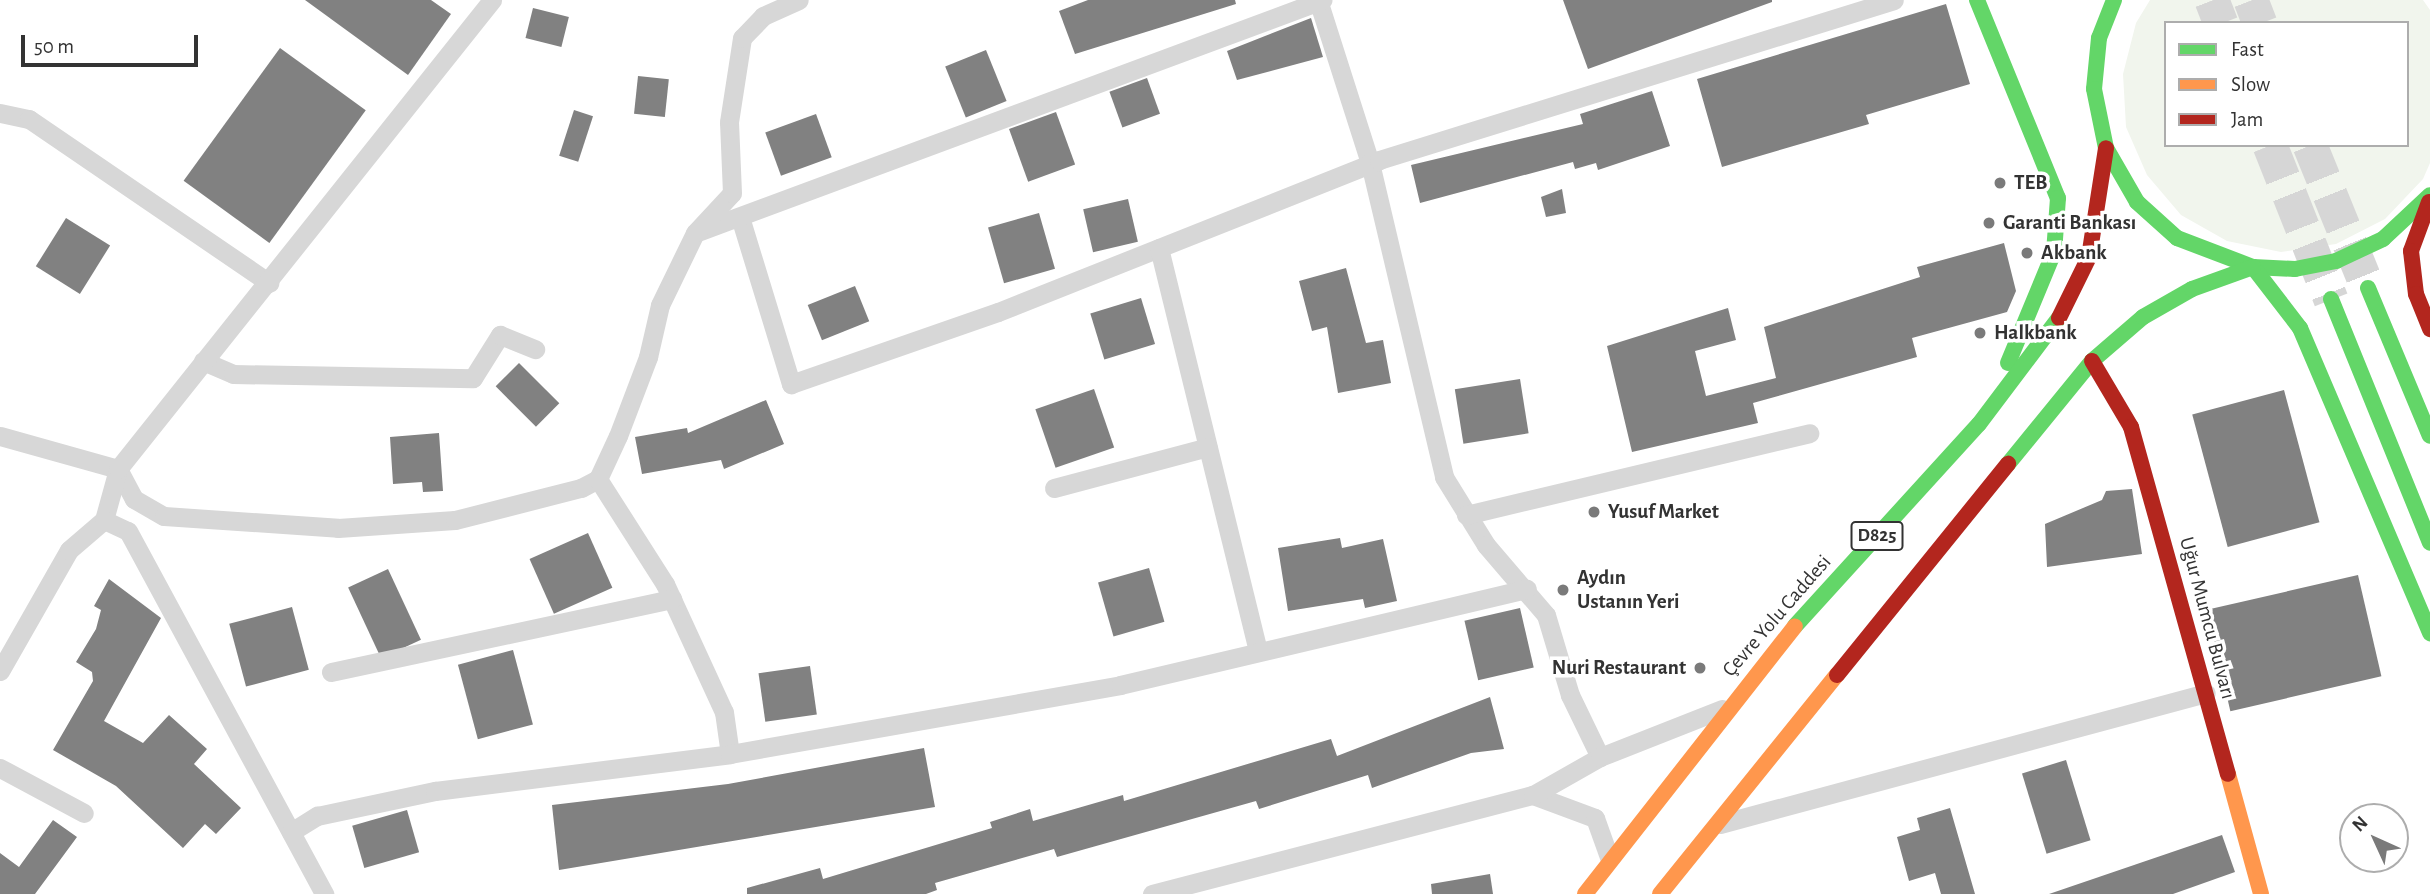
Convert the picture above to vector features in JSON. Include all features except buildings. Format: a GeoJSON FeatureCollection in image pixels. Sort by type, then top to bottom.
{"type":"FeatureCollection","features":[{"type":"Feature","properties":{"kind":"main road"},"geometry":{"type":"LineString","coordinates":[[1977,0],[2058,198],[2054,253],[1979,424]]}},
{"type":"Feature","properties":{"kind":"main road","name":"D825"},"geometry":{"type":"LineString","coordinates":[[2106,148],[2094,89],[2099,38],[2114,0]]}},
{"type":"Feature","properties":{"kind":"main road"},"geometry":{"type":"LineString","coordinates":[[2106,148],[2137,202],[2177,238],[2253,267],[2300,328],[2430,633]]}},
{"type":"Feature","properties":{"kind":"main road","name":"Çevre Yolu Caddesi"},"geometry":{"type":"LineString","coordinates":[[1585,894],[1609,857],[1726,708],[1979,424],[2058,320],[2090,257],[2106,148]]}},
{"type":"Feature","properties":{"kind":"main road","name":"D825"},"geometry":{"type":"LineString","coordinates":[[1660,894],[2092,361],[2143,317],[2192,289],[2253,267],[2336,261],[2383,239],[2430,195]]}},
{"type":"Feature","properties":{"kind":"main road"},"geometry":{"type":"LineString","coordinates":[[2430,201],[2411,251],[2416,294],[2430,329]]}},
{"type":"Feature","properties":{"kind":"main road"},"geometry":{"type":"LineString","coordinates":[[2368,288],[2430,436]]}},
{"type":"Feature","properties":{"kind":"main road"},"geometry":{"type":"LineString","coordinates":[[2331,299],[2430,543]]}},
{"type":"Feature","properties":{"kind":"main road","name":"Uğur Mumcu Bulvarı"},"geometry":{"type":"LineString","coordinates":[[2092,361],[2131,427],[2261,894]]}},
{"type":"Feature","properties":{"kind":"street"},"geometry":{"type":"LineString","coordinates":[[0,671],[69,550],[104,520],[118,469],[492,0]]}},
{"type":"Feature","properties":{"kind":"street"},"geometry":{"type":"LineString","coordinates":[[1,436],[118,469],[134,499],[164,516],[338,528],[455,520],[563,498],[598,479],[648,357],[660,305],[695,233],[732,193],[729,122],[742,38],[762,16],[799,0]]}},
{"type":"Feature","properties":{"kind":"street"},"geometry":{"type":"LineString","coordinates":[[740,217],[791,384],[1159,248],[1370,163],[1894,0]]}},
{"type":"Feature","properties":{"kind":"street"},"geometry":{"type":"LineString","coordinates":[[695,233],[1319,1],[1370,163],[1444,477],[1466,515],[1546,615],[1570,695],[1601,757]]}},
{"type":"Feature","properties":{"kind":"street"},"geometry":{"type":"LineString","coordinates":[[0,113],[29,119],[269,283]]}},
{"type":"Feature","properties":{"kind":"street"},"geometry":{"type":"LineString","coordinates":[[1159,248],[1258,650]]}},
{"type":"Feature","properties":{"kind":"street"},"geometry":{"type":"LineString","coordinates":[[203,361],[233,374],[473,378],[500,335],[535,349]]}},
{"type":"Feature","properties":{"kind":"street"},"geometry":{"type":"LineString","coordinates":[[1466,515],[1809,433]]}},
{"type":"Feature","properties":{"kind":"street"},"geometry":{"type":"LineString","coordinates":[[1054,488],[1208,447]]}},
{"type":"Feature","properties":{"kind":"street"},"geometry":{"type":"LineString","coordinates":[[598,479],[620,505],[672,599],[724,712],[730,754]]}},
{"type":"Feature","properties":{"kind":"street"},"geometry":{"type":"LineString","coordinates":[[104,520],[128,531],[136,544],[324,894]]}},
{"type":"Feature","properties":{"kind":"street"},"geometry":{"type":"LineString","coordinates":[[291,832],[317,816],[435,791],[730,754],[1120,685],[1258,650],[1527,589]]}},
{"type":"Feature","properties":{"kind":"street"},"geometry":{"type":"LineString","coordinates":[[331,672],[672,599]]}},
{"type":"Feature","properties":{"kind":"street"},"geometry":{"type":"LineString","coordinates":[[1712,827],[2206,693]]}},
{"type":"Feature","properties":{"kind":"street"},"geometry":{"type":"LineString","coordinates":[[1152,894],[1533,794],[1601,757],[1726,708]]}},
{"type":"Feature","properties":{"kind":"street"},"geometry":{"type":"LineString","coordinates":[[0,768],[84,813]]}},
{"type":"Feature","properties":{"kind":"street"},"geometry":{"type":"LineString","coordinates":[[1533,794],[1595,818],[1609,857]]}},
{"type":"Feature","properties":{"kind":"shaded area"},"geometry":{"type":"Polygon","coordinates":[[[2150,0],[2423,0],[2430,10],[2430,163],[2423,179],[2385,219],[2336,244],[2281,252],[2227,241],[2181,215],[2147,175],[2126,127],[2123,74],[2136,23],[2150,0]]]}},
{"type":"Feature","properties":{"kind":"tunnel"},"geometry":{"type":"LineString","coordinates":[[2212,0],[2220,21]]}},
{"type":"Feature","properties":{"kind":"tunnel"},"geometry":{"type":"LineString","coordinates":[[2251,0],[2259,21]]}},
{"type":"Feature","properties":{"kind":"tunnel"},"geometry":{"type":"LineString","coordinates":[[2271,147],[2331,299]]}},
{"type":"Feature","properties":{"kind":"tunnel"},"geometry":{"type":"LineString","coordinates":[[2311,147],[2368,288]]}},
{"type":"Feature","properties":{"kind":"traffic: fast"},"geometry":{"type":"LineString","coordinates":[[1977,0],[2058,198],[2054,252],[2008,363]]}},
{"type":"Feature","properties":{"kind":"traffic: fast"},"geometry":{"type":"LineString","coordinates":[[2114,0],[2099,38],[2094,89],[2106,148],[2137,202],[2177,238],[2253,267],[2295,269],[2336,261],[2383,239],[2430,195]]}},
{"type":"Feature","properties":{"kind":"traffic: fast"},"geometry":{"type":"LineString","coordinates":[[2253,267],[2300,328],[2430,633]]}},
{"type":"Feature","properties":{"kind":"traffic: fast"},"geometry":{"type":"LineString","coordinates":[[2008,464],[2092,361],[2143,317],[2192,289],[2253,267]]}},
{"type":"Feature","properties":{"kind":"traffic: fast"},"geometry":{"type":"LineString","coordinates":[[2368,288],[2430,436]]}},
{"type":"Feature","properties":{"kind":"traffic: fast"},"geometry":{"type":"LineString","coordinates":[[2331,299],[2430,543]]}},
{"type":"Feature","properties":{"kind":"traffic: fast"},"geometry":{"type":"LineString","coordinates":[[1795,626],[1979,424],[2059,318]]}},
{"type":"Feature","properties":{"kind":"traffic: slow"},"geometry":{"type":"LineString","coordinates":[[1585,894],[1795,626]]}},
{"type":"Feature","properties":{"kind":"traffic: slow"},"geometry":{"type":"LineString","coordinates":[[1660,894],[1837,675]]}},
{"type":"Feature","properties":{"kind":"traffic: slow"},"geometry":{"type":"LineString","coordinates":[[2228,774],[2261,894]]}},
{"type":"Feature","properties":{"kind":"traffic: jam"},"geometry":{"type":"LineString","coordinates":[[2059,318],[2089,257],[2106,148]]}},
{"type":"Feature","properties":{"kind":"traffic: jam"},"geometry":{"type":"LineString","coordinates":[[2429,202],[2411,251],[2416,294],[2430,329]]}},
{"type":"Feature","properties":{"kind":"traffic: jam"},"geometry":{"type":"LineString","coordinates":[[2092,361],[2131,427],[2228,774]]}},
{"type":"Feature","properties":{"kind":"traffic: jam"},"geometry":{"type":"LineString","coordinates":[[1837,675],[2008,464]]}},
{"type":"Feature","properties":{"kind":"place","name":"TEB"},"geometry":{"type":"Point","coordinates":[2000,183]}},
{"type":"Feature","properties":{"kind":"place","name":"Garanti Bankası"},"geometry":{"type":"Point","coordinates":[1989,223]}},
{"type":"Feature","properties":{"kind":"place","name":"Akbank"},"geometry":{"type":"Point","coordinates":[2027,253]}},
{"type":"Feature","properties":{"kind":"place","name":"Halkbank"},"geometry":{"type":"Point","coordinates":[1980,333]}},
{"type":"Feature","properties":{"kind":"place","name":"Yusuf Market"},"geometry":{"type":"Point","coordinates":[1594,512]}},
{"type":"Feature","properties":{"kind":"place","name":"Aydın Ustanın Yeri"},"geometry":{"type":"Point","coordinates":[1563,590]}},
{"type":"Feature","properties":{"kind":"place","name":"Nuri Restaurant"},"geometry":{"type":"Point","coordinates":[1700,668]}}]}
